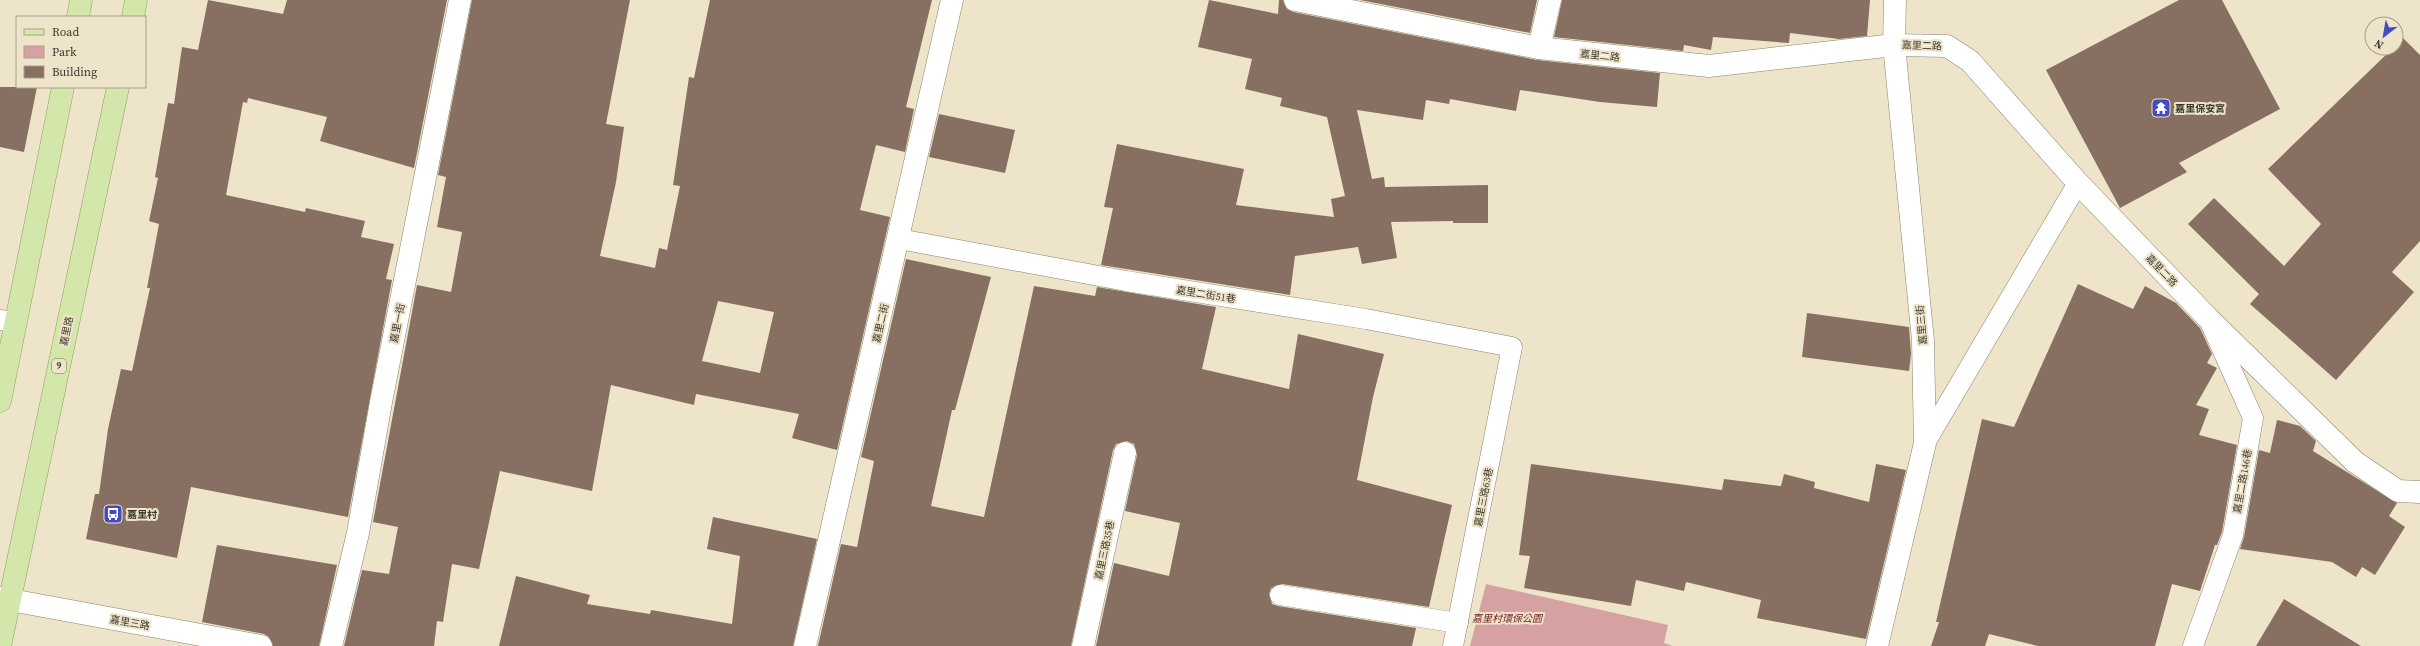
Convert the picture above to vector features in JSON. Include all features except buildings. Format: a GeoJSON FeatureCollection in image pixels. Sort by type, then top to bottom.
{"type":"FeatureCollection","features":[{"type":"Feature","properties":{"kind":"main road"},"geometry":{"type":"LineString","coordinates":[[78,16],[81,0]]}},
{"type":"Feature","properties":{"kind":"main road"},"geometry":{"type":"LineString","coordinates":[[133,16],[136,0]]}},
{"type":"Feature","properties":{"kind":"main road"},"geometry":{"type":"LineString","coordinates":[[0,401],[8,321],[64,88]]}},
{"type":"Feature","properties":{"kind":"main road","name":"嘉里路"},"geometry":{"type":"LineString","coordinates":[[0,646],[5,599],[118,88]]}},
{"type":"Feature","properties":{"kind":"street","name":"嘉里一街"},"geometry":{"type":"LineString","coordinates":[[331,646],[358,533],[381,402],[460,0]]}},
{"type":"Feature","properties":{"kind":"street","name":"嘉里二街"},"geometry":{"type":"LineString","coordinates":[[805,646],[899,239],[952,0]]}},
{"type":"Feature","properties":{"kind":"street","name":"嘉里二路"},"geometry":{"type":"LineString","coordinates":[[1295,0],[1539,48],[1709,66],[1894,44],[1947,46],[1970,61],[2078,183],[2208,318],[2355,462],[2398,491],[2420,492]]}},
{"type":"Feature","properties":{"kind":"street"},"geometry":{"type":"LineString","coordinates":[[1539,48],[1550,0]]}},
{"type":"Feature","properties":{"kind":"street","name":"嘉里三街"},"geometry":{"type":"LineString","coordinates":[[1877,646],[1925,443],[1923,341],[1894,44],[1895,0]]}},
{"type":"Feature","properties":{"kind":"street","name":"嘉里三路35巷"},"geometry":{"type":"LineString","coordinates":[[1083,646],[1125,453]]}},
{"type":"Feature","properties":{"kind":"street","name":"嘉里三路"},"geometry":{"type":"LineString","coordinates":[[5,599],[261,646]]}},
{"type":"Feature","properties":{"kind":"lane"},"geometry":{"type":"LineString","coordinates":[[1925,443],[2078,183]]}},
{"type":"Feature","properties":{"kind":"lane","name":"嘉里二街51巷"},"geometry":{"type":"LineString","coordinates":[[899,239],[1126,281],[1366,319],[1512,347]]}},
{"type":"Feature","properties":{"kind":"lane","name":"嘉里二路146巷"},"geometry":{"type":"LineString","coordinates":[[2193,646],[2233,535],[2253,418],[2208,318]]}},
{"type":"Feature","properties":{"kind":"lane","name":"嘉里三路63巷"},"geometry":{"type":"LineString","coordinates":[[1453,646],[1512,347]]}},
{"type":"Feature","properties":{"kind":"lane"},"geometry":{"type":"LineString","coordinates":[[1280,595],[1458,623]]}},
{"type":"Feature","properties":{"kind":"green space","name":"嘉里村環保公園"},"geometry":{"type":"Polygon","coordinates":[[[1486,584],[1668,625],[1664,643],[1673,646],[1470,646],[1486,584]]]}},
{"type":"Feature","properties":{"kind":"place","name":"嘉里保安宮"},"geometry":{"type":"Point","coordinates":[2161,108]}},
{"type":"Feature","properties":{"kind":"place","name":"嘉里村"},"geometry":{"type":"Point","coordinates":[113,514]}}]}
